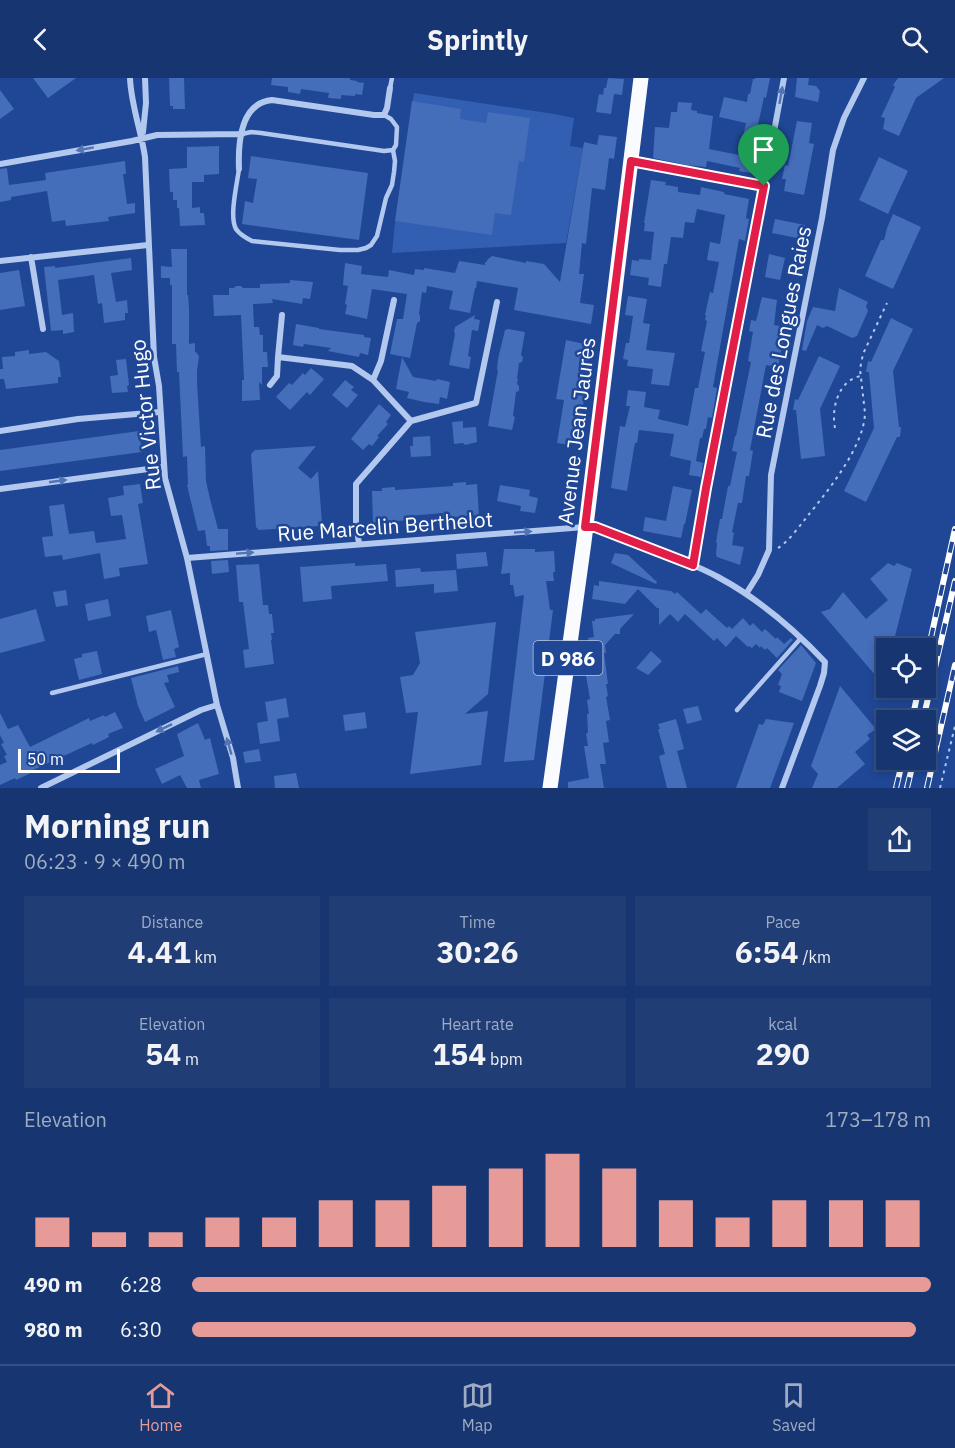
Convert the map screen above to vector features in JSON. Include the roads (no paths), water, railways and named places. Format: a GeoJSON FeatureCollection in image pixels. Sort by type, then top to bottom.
{"type":"FeatureCollection","features":[{"type":"Feature","properties":{"kind":"main road","name":"Avenue Jean Jaurès"},"geometry":{"type":"LineString","coordinates":[[550,788],[641,78]]}},
{"type":"Feature","properties":{"kind":"street","name":"Rue Victor Hugo"},"geometry":{"type":"LineString","coordinates":[[130,78],[145,157],[154,357],[159,386],[163,467],[187,558],[238,788]]}},
{"type":"Feature","properties":{"kind":"street","name":"Rue Victor Hugo"},"geometry":{"type":"LineString","coordinates":[[142,138],[146,103],[145,78]]}},
{"type":"Feature","properties":{"kind":"street"},"geometry":{"type":"LineString","coordinates":[[693,565],[784,78]]}},
{"type":"Feature","properties":{"kind":"street","name":"Rue des Longues Raies"},"geometry":{"type":"LineString","coordinates":[[746,594],[755,581],[769,550],[771,475],[822,218],[833,150],[844,118],[864,78]]}},
{"type":"Feature","properties":{"kind":"street"},"geometry":{"type":"LineString","coordinates":[[239,170],[238,149],[245,120],[264,100],[384,115],[390,88]]}},
{"type":"Feature","properties":{"kind":"street"},"geometry":{"type":"LineString","coordinates":[[0,164],[157,135],[242,134]]}},
{"type":"Feature","properties":{"kind":"street"},"geometry":{"type":"LineString","coordinates":[[0,261],[148,245]]}},
{"type":"Feature","properties":{"kind":"street"},"geometry":{"type":"LineString","coordinates":[[31,257],[43,329]]}},
{"type":"Feature","properties":{"kind":"street"},"geometry":{"type":"LineString","coordinates":[[374,380],[381,361],[393,300]]}},
{"type":"Feature","properties":{"kind":"street"},"geometry":{"type":"LineString","coordinates":[[358,544],[356,484],[411,421],[476,403],[497,303]]}},
{"type":"Feature","properties":{"kind":"street"},"geometry":{"type":"LineString","coordinates":[[270,385],[277,376],[282,315]]}},
{"type":"Feature","properties":{"kind":"street"},"geometry":{"type":"LineString","coordinates":[[278,357],[352,366],[374,380],[411,421]]}},
{"type":"Feature","properties":{"kind":"street"},"geometry":{"type":"LineString","coordinates":[[0,431],[78,419],[160,412]]}},
{"type":"Feature","properties":{"kind":"street"},"geometry":{"type":"LineString","coordinates":[[0,489],[163,467]]}},
{"type":"Feature","properties":{"kind":"street","name":"Rue Marcelin Berthelot"},"geometry":{"type":"LineString","coordinates":[[187,558],[595,527],[718,577],[746,594],[802,637],[825,662],[824,673],[782,788]]}},
{"type":"Feature","properties":{"kind":"street"},"geometry":{"type":"LineString","coordinates":[[41,788],[201,710],[218,705]]}},
{"type":"Feature","properties":{"kind":"lane"},"geometry":{"type":"LineString","coordinates":[[390,88],[392,78]]}},
{"type":"Feature","properties":{"kind":"lane"},"geometry":{"type":"LineString","coordinates":[[239,170],[234,223],[236,229],[245,238],[252,241],[340,250],[366,248],[377,236],[394,172],[393,150],[396,145],[397,128],[391,119],[384,115]]}},
{"type":"Feature","properties":{"kind":"lane"},"geometry":{"type":"LineString","coordinates":[[242,134],[261,133],[384,151],[393,150]]}},
{"type":"Feature","properties":{"kind":"lane"},"geometry":{"type":"LineString","coordinates":[[631,161],[764,186]]}},
{"type":"Feature","properties":{"kind":"lane"},"geometry":{"type":"LineString","coordinates":[[737,710],[802,637]]}},
{"type":"Feature","properties":{"kind":"lane"},"geometry":{"type":"LineString","coordinates":[[52,693],[207,654]]}},
{"type":"Feature","properties":{"kind":"railway"},"geometry":{"type":"LineString","coordinates":[[931,638],[955,529]]}},
{"type":"Feature","properties":{"kind":"railway"},"geometry":{"type":"LineString","coordinates":[[925,710],[955,581]]}},
{"type":"Feature","properties":{"kind":"railway"},"geometry":{"type":"LineString","coordinates":[[927,788],[955,665]]}},
{"type":"Feature","properties":{"kind":"railway"},"geometry":{"type":"LineString","coordinates":[[914,710],[917,698]]}},
{"type":"Feature","properties":{"kind":"railway"},"geometry":{"type":"LineString","coordinates":[[896,788],[900,770]]}},
{"type":"Feature","properties":{"kind":"railway"},"geometry":{"type":"LineString","coordinates":[[907,788],[911,770]]}}]}
